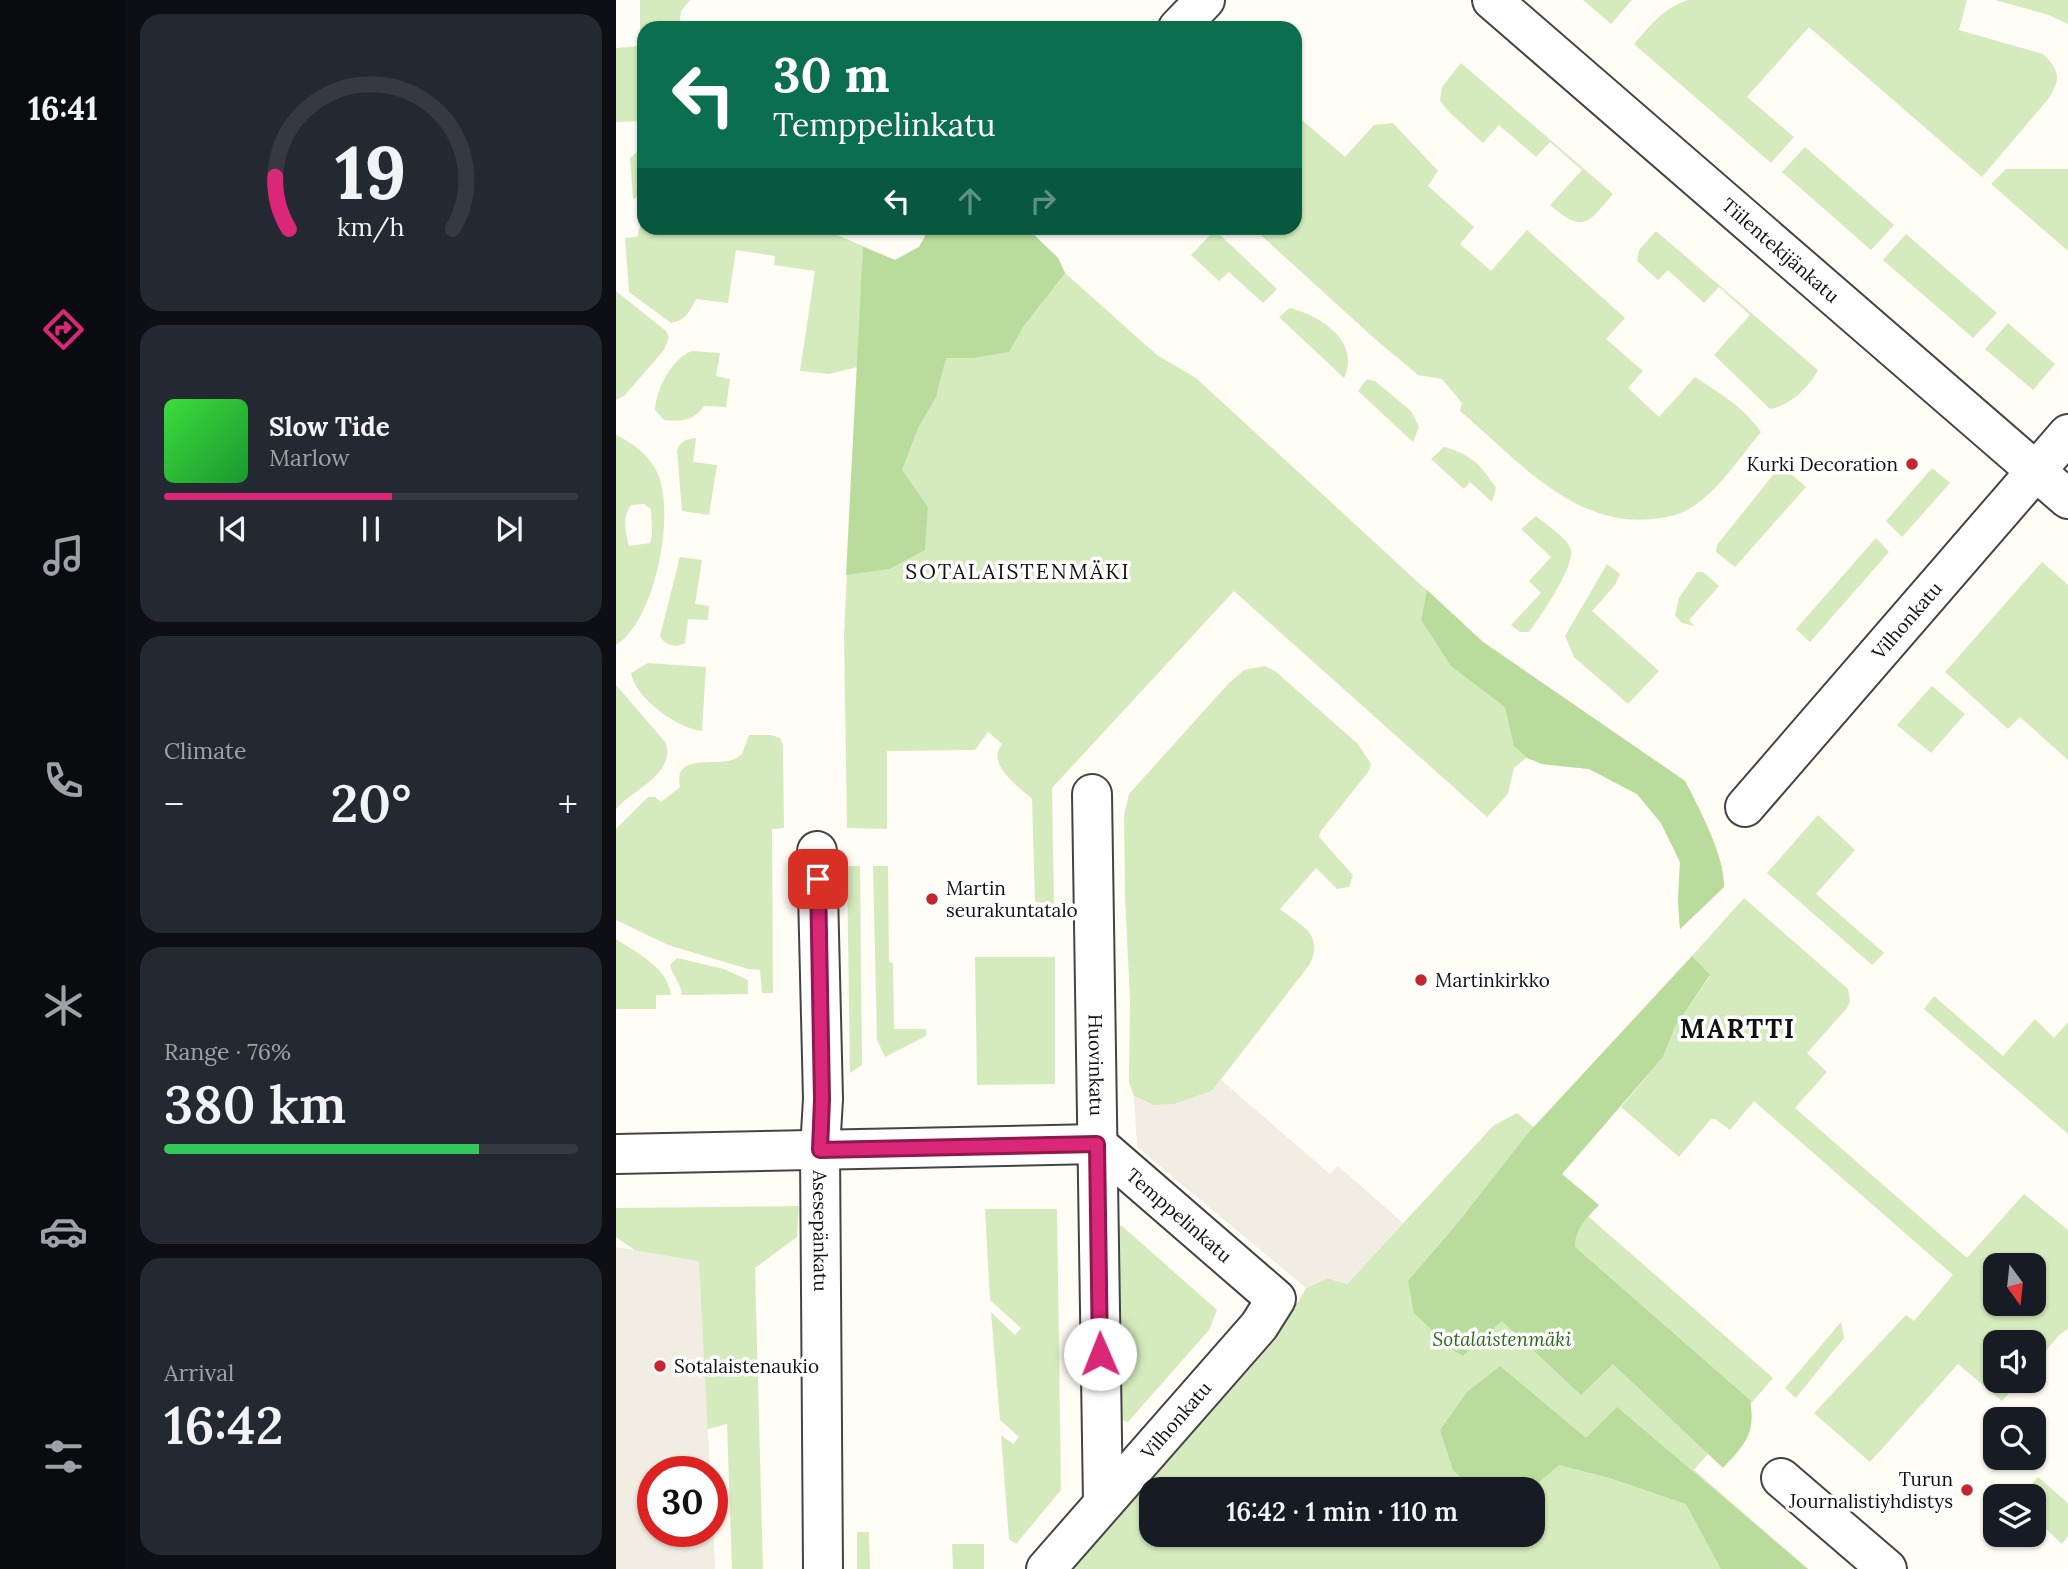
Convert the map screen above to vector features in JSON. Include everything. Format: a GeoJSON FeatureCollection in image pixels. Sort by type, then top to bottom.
{"type":"FeatureCollection","features":[{"type":"Feature","properties":{"kind":"street"},"geometry":{"type":"LineString","coordinates":[[1185,21],[1205,0]]}},
{"type":"Feature","properties":{"kind":"street","name":"Tiilentekijänkatu"},"geometry":{"type":"LineString","coordinates":[[1492,0],[2068,499]]}},
{"type":"Feature","properties":{"kind":"street","name":"Vilhonkatu"},"geometry":{"type":"LineString","coordinates":[[1745,807],[2068,434]]}},
{"type":"Feature","properties":{"kind":"street","name":"Huovinkatu"},"geometry":{"type":"LineString","coordinates":[[1091,794],[1102,1503]]}},
{"type":"Feature","properties":{"kind":"street","name":"Asesepänkatu"},"geometry":{"type":"LineString","coordinates":[[817,851],[822,1099],[820,1150],[823,1569]]}},
{"type":"Feature","properties":{"kind":"street"},"geometry":{"type":"LineString","coordinates":[[616,1154],[1097,1144]]}},
{"type":"Feature","properties":{"kind":"street","name":"Temppelinkatu"},"geometry":{"type":"LineString","coordinates":[[1097,1144],[1276,1299]]}},
{"type":"Feature","properties":{"kind":"street","name":"Vilhonkatu"},"geometry":{"type":"LineString","coordinates":[[1046,1569],[1259,1326],[1276,1299]]}},
{"type":"Feature","properties":{"kind":"street"},"geometry":{"type":"LineString","coordinates":[[1782,1478],[1887,1569]]}},
{"type":"Feature","properties":{"kind":"green space"},"geometry":{"type":"Polygon","coordinates":[[[640,0],[690,0],[681,11],[680,21],[640,21],[640,0]]]}},
{"type":"Feature","properties":{"kind":"green space"},"geometry":{"type":"Polygon","coordinates":[[[1583,0],[1632,0],[1611,24],[1583,0]]]}},
{"type":"Feature","properties":{"kind":"green space"},"geometry":{"type":"Polygon","coordinates":[[[1688,0],[1967,0],[1959,30],[2043,54],[2056,70],[2056,85],[2049,98],[1982,177],[1809,27],[1747,97],[1794,137],[1771,163],[1634,44],[1664,12],[1688,0]]]}},
{"type":"Feature","properties":{"kind":"green space"},"geometry":{"type":"Polygon","coordinates":[[[1995,0],[2068,0],[2068,24],[2046,14],[1995,0]]]}},
{"type":"Feature","properties":{"kind":"green space"},"geometry":{"type":"Polygon","coordinates":[[[637,46],[637,121],[616,122],[616,48],[637,46]]]}},
{"type":"Feature","properties":{"kind":"green space"},"geometry":{"type":"Polygon","coordinates":[[[1461,63],[1613,194],[1591,218],[1584,222],[1571,220],[1550,205],[1582,170],[1550,142],[1536,157],[1499,125],[1483,143],[1450,113],[1440,101],[1442,87],[1461,63]]]}},
{"type":"Feature","properties":{"kind":"green space"},"geometry":{"type":"Polygon","coordinates":[[[1302,120],[1345,157],[1374,125],[1393,123],[1438,171],[1428,186],[1474,227],[1460,244],[1491,271],[1527,230],[1625,318],[1606,339],[1643,371],[1628,388],[1659,417],[1695,377],[1739,408],[1761,432],[1728,474],[1700,502],[1689,509],[1672,516],[1653,519],[1624,519],[1571,501],[1547,486],[1460,411],[1462,403],[1442,379],[1418,375],[1261,235],[1302,235],[1302,120]]]}},
{"type":"Feature","properties":{"kind":"green space"},"geometry":{"type":"Polygon","coordinates":[[[1805,147],[1894,225],[1871,250],[1782,172],[1805,147]]]}},
{"type":"Feature","properties":{"kind":"green space"},"geometry":{"type":"Polygon","coordinates":[[[637,152],[637,197],[633,199],[630,158],[637,152]]]}},
{"type":"Feature","properties":{"kind":"green space"},"geometry":{"type":"Polygon","coordinates":[[[2006,169],[2068,169],[2068,251],[1991,184],[2006,169]]]}},
{"type":"Feature","properties":{"kind":"green space"},"geometry":{"type":"Polygon","coordinates":[[[1656,231],[1818,370],[1798,395],[1770,409],[1714,355],[1750,315],[1719,287],[1704,303],[1668,270],[1658,280],[1637,261],[1639,250],[1656,231]]]}},
{"type":"Feature","properties":{"kind":"green space"},"geometry":{"type":"Polygon","coordinates":[[[1906,234],[1997,313],[1973,338],[1883,260],[1906,234]]]}},
{"type":"Feature","properties":{"kind":"green space"},"geometry":{"type":"Polygon","coordinates":[[[837,235],[895,260],[919,247],[925,235],[1034,235],[1058,258],[1065,273],[1157,355],[1196,378],[1483,642],[1685,781],[1716,847],[1724,887],[1680,929],[1680,862],[1661,823],[1637,794],[1589,769],[1542,764],[1526,758],[1514,768],[1508,794],[1487,817],[1234,591],[1052,788],[1054,904],[1035,902],[1032,799],[1006,775],[998,760],[1002,744],[988,732],[975,750],[887,751],[887,829],[847,828],[844,635],[857,367],[829,374],[800,371],[815,271],[774,265],[775,256],[736,250],[728,303],[696,299],[684,317],[671,323],[629,292],[625,238],[837,235]]]}},
{"type":"Feature","properties":{"kind":"green space"},"geometry":{"type":"Polygon","coordinates":[[[926,235],[1034,235],[1058,258],[1065,273],[1023,327],[1009,352],[973,358],[946,358],[936,397],[918,428],[902,470],[928,507],[925,550],[889,569],[846,575],[863,247],[895,260],[919,247],[926,235]]]}},
{"type":"Feature","properties":{"kind":"green space"},"geometry":{"type":"Polygon","coordinates":[[[1210,235],[1220,235],[1277,289],[1263,303],[1229,272],[1219,281],[1191,255],[1210,235]]]}},
{"type":"Feature","properties":{"kind":"green space"},"geometry":{"type":"Polygon","coordinates":[[[616,291],[666,331],[669,337],[664,350],[624,396],[616,400],[616,291]]]}},
{"type":"Feature","properties":{"kind":"green space"},"geometry":{"type":"Polygon","coordinates":[[[1290,308],[1325,324],[1343,342],[1348,365],[1344,378],[1279,317],[1290,308]]]}},
{"type":"Feature","properties":{"kind":"green space"},"geometry":{"type":"Polygon","coordinates":[[[2008,323],[2055,364],[2033,390],[1985,349],[2008,323]]]}},
{"type":"Feature","properties":{"kind":"green space"},"geometry":{"type":"Polygon","coordinates":[[[692,351],[720,353],[716,376],[730,379],[726,407],[704,406],[696,415],[686,419],[664,420],[655,410],[662,384],[678,360],[692,351]]]}},
{"type":"Feature","properties":{"kind":"green space"},"geometry":{"type":"Polygon","coordinates":[[[1367,379],[1375,381],[1411,411],[1419,427],[1413,442],[1358,391],[1367,379]]]}},
{"type":"Feature","properties":{"kind":"green space"},"geometry":{"type":"Polygon","coordinates":[[[616,435],[639,449],[656,470],[662,488],[664,510],[659,563],[652,589],[630,632],[616,645],[616,435]],[[644,504],[631,505],[628,510],[625,520],[629,546],[650,543],[651,509],[644,504]]]}},
{"type":"Feature","properties":{"kind":"green space"},"geometry":{"type":"Polygon","coordinates":[[[696,438],[693,462],[717,465],[709,515],[682,511],[677,450],[684,441],[696,438]]]}},
{"type":"Feature","properties":{"kind":"green space"},"geometry":{"type":"Polygon","coordinates":[[[1444,447],[1461,453],[1480,467],[1496,488],[1492,502],[1470,482],[1464,489],[1431,459],[1444,447]]]}},
{"type":"Feature","properties":{"kind":"green space"},"geometry":{"type":"Polygon","coordinates":[[[1781,465],[1806,487],[1735,567],[1716,552],[1717,545],[1781,465]]]}},
{"type":"Feature","properties":{"kind":"green space"},"geometry":{"type":"Polygon","coordinates":[[[1932,468],[1950,483],[1902,537],[1886,521],[1932,468]]]}},
{"type":"Feature","properties":{"kind":"green space"},"geometry":{"type":"Polygon","coordinates":[[[1536,516],[1565,540],[1571,550],[1571,558],[1562,580],[1529,632],[1520,632],[1511,625],[1541,593],[1529,581],[1551,557],[1521,529],[1536,516]]]}},
{"type":"Feature","properties":{"kind":"green space"},"geometry":{"type":"Polygon","coordinates":[[[1876,538],[1889,552],[1810,642],[1796,629],[1876,538]]]}},
{"type":"Feature","properties":{"kind":"green space"},"geometry":{"type":"Polygon","coordinates":[[[680,557],[702,560],[695,604],[709,606],[708,620],[688,619],[685,643],[674,646],[660,636],[680,557]]]}},
{"type":"Feature","properties":{"kind":"green space"},"geometry":{"type":"Polygon","coordinates":[[[2042,562],[2068,585],[2068,760],[2020,717],[2008,729],[1945,672],[2042,562]]]}},
{"type":"Feature","properties":{"kind":"green space"},"geometry":{"type":"Polygon","coordinates":[[[1607,564],[1620,574],[1615,585],[1592,611],[1659,671],[1628,704],[1574,657],[1565,636],[1607,564]]]}},
{"type":"Feature","properties":{"kind":"green space"},"geometry":{"type":"Polygon","coordinates":[[[1697,572],[1703,572],[1719,586],[1689,620],[1695,626],[1682,623],[1675,615],[1679,598],[1697,572]]]}},
{"type":"Feature","properties":{"kind":"green space"},"geometry":{"type":"Polygon","coordinates":[[[1427,590],[1483,642],[1685,781],[1716,847],[1724,887],[1680,929],[1680,862],[1661,823],[1637,794],[1589,769],[1542,764],[1526,757],[1514,746],[1505,707],[1451,666],[1421,620],[1427,590]]]}},
{"type":"Feature","properties":{"kind":"green space"},"geometry":{"type":"Polygon","coordinates":[[[648,663],[706,667],[702,731],[681,725],[659,711],[640,692],[631,673],[648,663]]]}},
{"type":"Feature","properties":{"kind":"green space"},"geometry":{"type":"Polygon","coordinates":[[[1265,666],[1275,671],[1358,744],[1371,764],[1369,771],[1319,837],[1353,875],[1349,887],[1337,889],[1316,868],[1280,909],[1312,937],[1314,953],[1310,964],[1212,1091],[1175,1104],[1153,1105],[1134,1096],[1129,1082],[1130,1000],[1124,815],[1129,794],[1228,684],[1244,670],[1265,666]]]}},
{"type":"Feature","properties":{"kind":"green space"},"geometry":{"type":"Polygon","coordinates":[[[616,685],[666,743],[667,754],[659,773],[616,809],[616,685]]]}},
{"type":"Feature","properties":{"kind":"green space"},"geometry":{"type":"Polygon","coordinates":[[[1932,686],[1965,714],[1931,753],[1897,725],[1932,686]]]}},
{"type":"Feature","properties":{"kind":"green space"},"geometry":{"type":"Polygon","coordinates":[[[749,735],[771,735],[780,738],[783,745],[784,828],[772,829],[773,993],[762,993],[760,970],[748,969],[668,945],[616,920],[616,829],[648,797],[655,797],[661,802],[680,787],[679,776],[682,769],[688,765],[732,760],[742,754],[749,735]]]}},
{"type":"Feature","properties":{"kind":"green space"},"geometry":{"type":"Polygon","coordinates":[[[1818,815],[1855,850],[1816,894],[1884,953],[1872,965],[1767,873],[1818,815]]]}},
{"type":"Feature","properties":{"kind":"green space"},"geometry":{"type":"Polygon","coordinates":[[[847,866],[860,866],[862,1065],[850,1073],[847,866]]]}},
{"type":"Feature","properties":{"kind":"green space"},"geometry":{"type":"Polygon","coordinates":[[[873,866],[888,866],[889,962],[893,963],[894,1029],[926,1029],[926,1036],[885,1057],[877,1040],[873,866]]]}},
{"type":"Feature","properties":{"kind":"green space"},"geometry":{"type":"Polygon","coordinates":[[[1744,898],[1848,989],[1850,1001],[1847,1008],[1807,1053],[1827,1072],[1795,1108],[1967,1258],[2024,1194],[2068,1230],[2068,1329],[2046,1351],[2046,1330],[1983,1330],[1983,1385],[1958,1364],[1870,1462],[1814,1413],[1906,1315],[1914,1321],[1953,1275],[1754,1101],[1730,1130],[1711,1119],[1679,1157],[1621,1107],[1663,1057],[1675,1027],[1710,976],[1692,956],[1744,898]]]}},
{"type":"Feature","properties":{"kind":"green space"},"geometry":{"type":"Polygon","coordinates":[[[616,939],[650,962],[669,985],[671,995],[656,995],[656,1009],[616,1009],[616,939]]]}},
{"type":"Feature","properties":{"kind":"green space"},"geometry":{"type":"Polygon","coordinates":[[[1692,956],[1710,975],[1675,1027],[1663,1057],[1562,1174],[1599,1205],[1579,1229],[1575,1247],[1750,1400],[1751,1422],[1747,1438],[1723,1468],[1613,1364],[1581,1395],[1502,1321],[1463,1356],[1414,1313],[1408,1281],[1530,1131],[1692,956]]]}},
{"type":"Feature","properties":{"kind":"green space"},"geometry":{"type":"Polygon","coordinates":[[[975,957],[1055,957],[1055,1084],[977,1085],[975,957]]]}},
{"type":"Feature","properties":{"kind":"green space"},"geometry":{"type":"Polygon","coordinates":[[[677,958],[724,969],[748,980],[748,994],[682,995],[670,965],[677,958]]]}},
{"type":"Feature","properties":{"kind":"green space"},"geometry":{"type":"Polygon","coordinates":[[[1934,996],[2003,1056],[2035,1019],[2054,1038],[2068,1022],[2068,1134],[1924,1009],[1934,996]]]}},
{"type":"Feature","properties":{"kind":"green space","name":"Sotalaistenmäki"},"geometry":{"type":"Polygon","coordinates":[[[1517,1113],[1538,1131],[1517,1154],[1773,1378],[1694,1470],[1808,1569],[1072,1569],[1139,1493],[1139,1547],[1545,1547],[1545,1477],[1154,1477],[1276,1339],[1306,1288],[1327,1278],[1347,1284],[1493,1126],[1517,1113]]]}},
{"type":"Feature","properties":{"kind":"green space"},"geometry":{"type":"Polygon","coordinates":[[[799,1206],[797,1237],[755,1268],[763,1569],[732,1569],[727,1424],[704,1430],[708,1456],[637,1456],[637,1547],[714,1547],[715,1569],[617,1569],[641,1260],[632,1248],[616,1237],[616,1208],[799,1206]]]}},
{"type":"Feature","properties":{"kind":"green space"},"geometry":{"type":"Polygon","coordinates":[[[985,1209],[1057,1209],[1061,1490],[1016,1544],[1009,1539],[1001,1435],[1013,1444],[1019,1437],[1000,1420],[991,1312],[1015,1335],[1021,1328],[990,1300],[985,1209]]]}},
{"type":"Feature","properties":{"kind":"green space"},"geometry":{"type":"Polygon","coordinates":[[[1122,1226],[1217,1310],[1209,1330],[1128,1422],[1119,1419],[1114,1227],[1122,1226]]]}},
{"type":"Feature","properties":{"kind":"green space"},"geometry":{"type":"Polygon","coordinates":[[[1841,1322],[1844,1338],[1796,1398],[1785,1388],[1841,1322]]]}},
{"type":"Feature","properties":{"kind":"green space"},"geometry":{"type":"Polygon","coordinates":[[[1500,1366],[1586,1438],[1617,1407],[1808,1569],[1721,1569],[1686,1504],[1610,1478],[1559,1465],[1545,1477],[1460,1477],[1453,1470],[1440,1430],[1467,1392],[1500,1366]]]}},
{"type":"Feature","properties":{"kind":"green space"},"geometry":{"type":"Polygon","coordinates":[[[1992,1393],[2009,1393],[2002,1401],[1992,1393]]]}},
{"type":"Feature","properties":{"kind":"green space"},"geometry":{"type":"Polygon","coordinates":[[[2038,1477],[2068,1503],[2068,1536],[2062,1544],[2046,1529],[2046,1484],[2032,1484],[2038,1477]]]}},
{"type":"Feature","properties":{"kind":"green space"},"geometry":{"type":"Polygon","coordinates":[[[857,1532],[869,1532],[870,1569],[857,1569],[857,1532]]]}},
{"type":"Feature","properties":{"kind":"green space"},"geometry":{"type":"Polygon","coordinates":[[[952,1544],[984,1544],[984,1569],[953,1569],[952,1544]]]}},
{"type":"Feature","properties":{"kind":"shaded area"},"geometry":{"type":"Polygon","coordinates":[[[1221,1080],[1330,1174],[1338,1166],[1403,1223],[1347,1284],[1327,1278],[1306,1288],[1137,1147],[1134,1096],[1153,1105],[1175,1104],[1212,1091],[1221,1080]]]}},
{"type":"Feature","properties":{"kind":"shaded area","name":"Sotalaistenaukio"},"geometry":{"type":"Polygon","coordinates":[[[616,1247],[699,1261],[709,1456],[637,1456],[637,1547],[714,1547],[715,1569],[616,1569],[616,1247]]]}},
{"type":"Feature","properties":{"kind":"place","name":"Kurki Decoration"},"geometry":{"type":"Point","coordinates":[1912,464]}},
{"type":"Feature","properties":{"kind":"place","name":"Martin seurakuntatalo"},"geometry":{"type":"Point","coordinates":[932,899]}},
{"type":"Feature","properties":{"kind":"place","name":"Martinkirkko"},"geometry":{"type":"Point","coordinates":[1421,980]}},
{"type":"Feature","properties":{"kind":"place","name":"Sotalaistenaukio"},"geometry":{"type":"Point","coordinates":[660,1366]}},
{"type":"Feature","properties":{"kind":"place","name":"Turun Journalistiyhdistys"},"geometry":{"type":"Point","coordinates":[1967,1490]}},
{"type":"Feature","properties":{"kind":"district","name":"SOTALAISTENMÄKI"},"geometry":{"type":"Point","coordinates":[1018,571]}},
{"type":"Feature","properties":{"kind":"district","name":"MARTTI"},"geometry":{"type":"Point","coordinates":[1738,1028]}},
{"type":"Feature","properties":{"kind":"route"},"geometry":{"type":"LineString","coordinates":[[818,879],[822,1099],[820,1150],[1097,1144],[1100,1354]]}}]}
